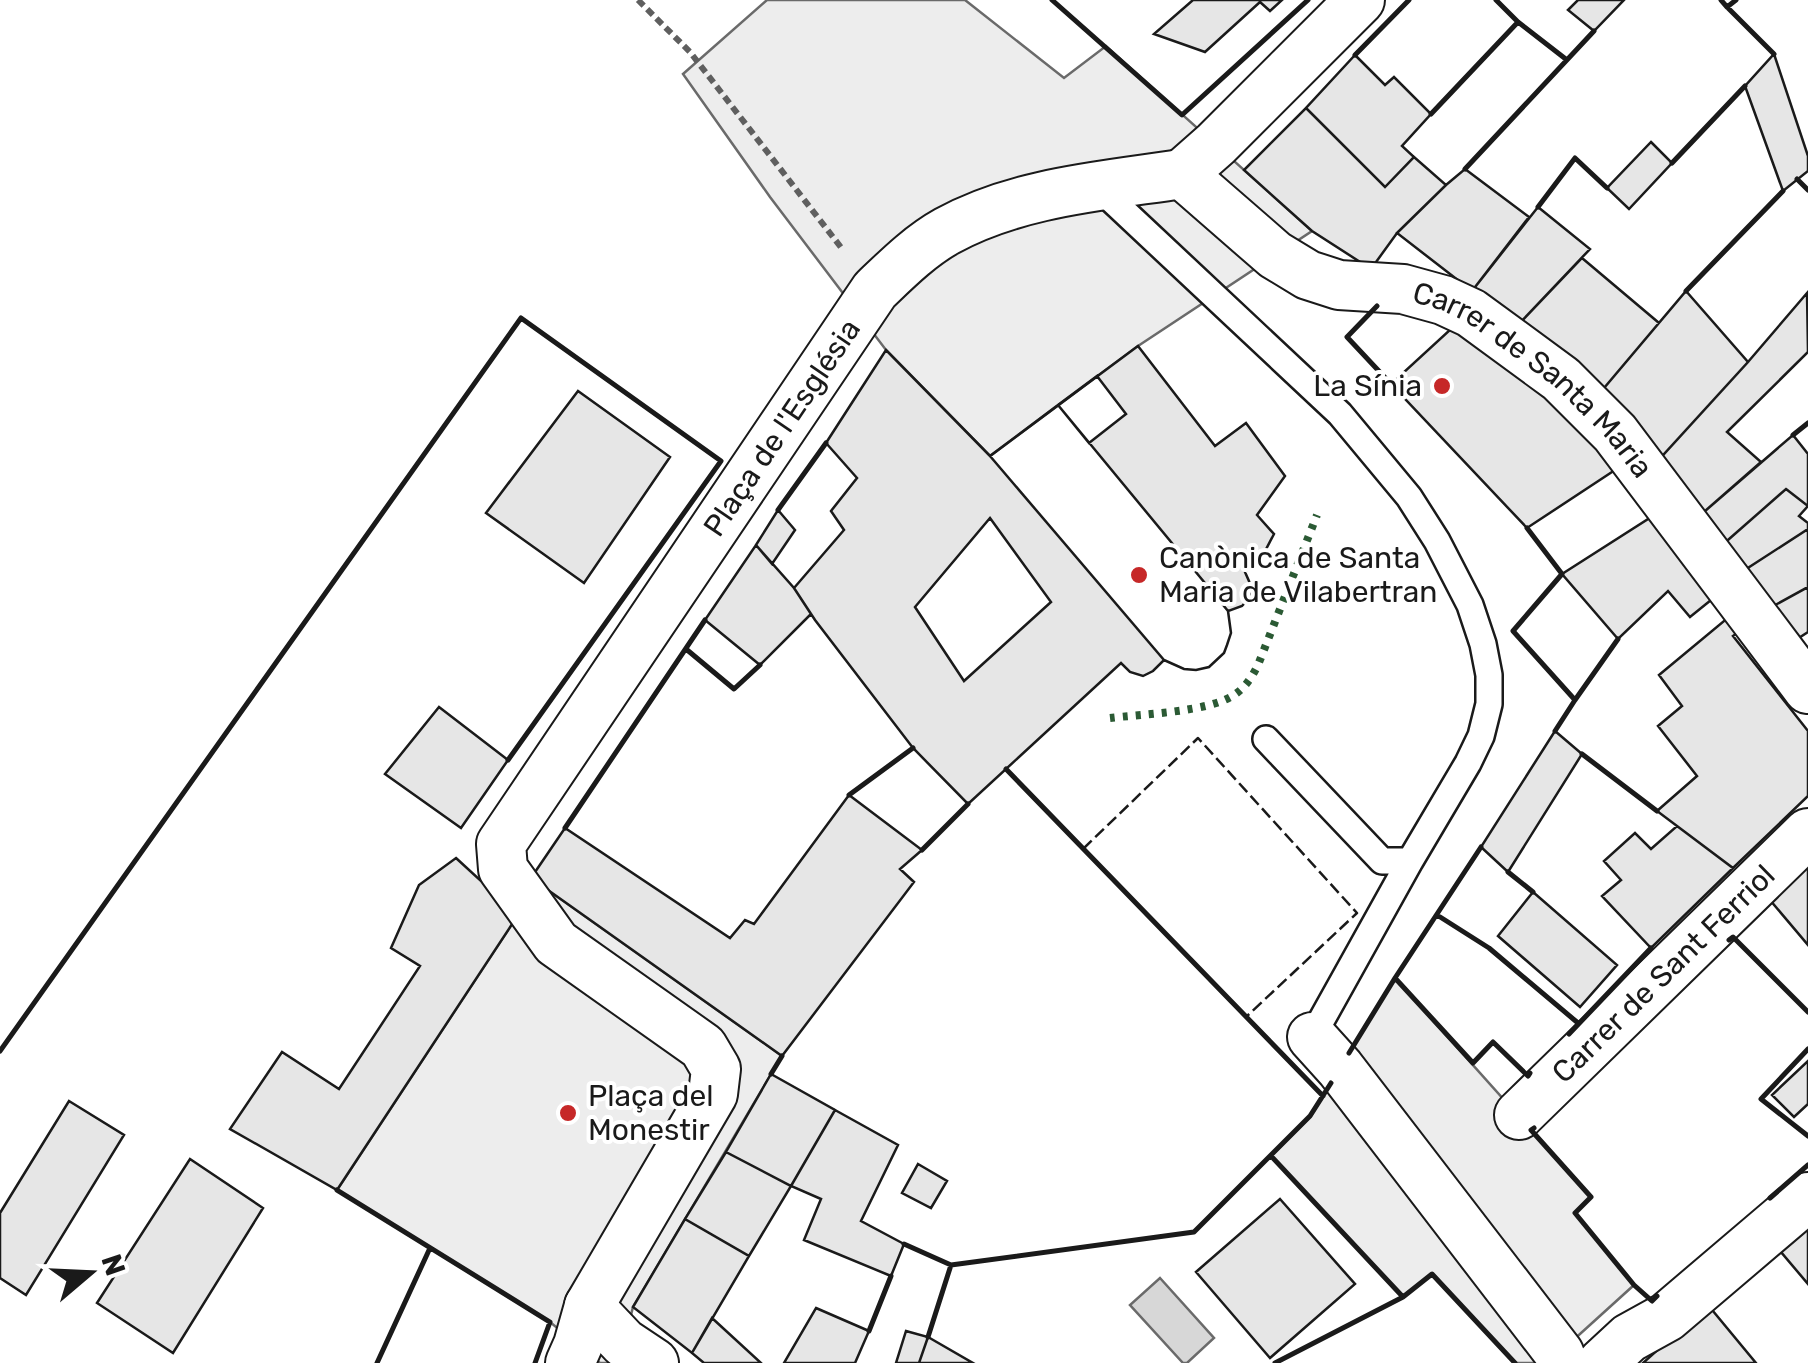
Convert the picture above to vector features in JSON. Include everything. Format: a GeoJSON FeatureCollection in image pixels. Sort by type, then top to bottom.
{"type":"FeatureCollection","features":[{"type":"Feature","properties":{"kind":"street"},"geometry":{"type":"LineString","coordinates":[[1182,174],[1360,0]]}},
{"type":"Feature","properties":{"kind":"street","name":"Plaça de l'Església"},"geometry":{"type":"LineString","coordinates":[[579,1338],[713,1094],[716,1069],[703,1047],[556,943],[503,869],[501,844],[875,290],[944,233],[976,217],[1018,202],[1182,174]]}},
{"type":"Feature","properties":{"kind":"street","name":"Carrer de Santa Maria"},"geometry":{"type":"LineString","coordinates":[[1182,174],[1275,255],[1308,275],[1339,285],[1403,289],[1443,300],[1471,313],[1561,380],[1615,433],[1808,689]]}},
{"type":"Feature","properties":{"kind":"street","name":"Carrer de Sant Ferriol"},"geometry":{"type":"LineString","coordinates":[[1519,1115],[1808,832]]}},
{"type":"Feature","properties":{"kind":"street"},"geometry":{"type":"LineString","coordinates":[[1312,1038],[1340,1068],[1563,1363]]}},
{"type":"Feature","properties":{"kind":"street"},"geometry":{"type":"LineString","coordinates":[[1602,1363],[1630,1338],[1667,1317],[1808,1196]]}},
{"type":"Feature","properties":{"kind":"street"},"geometry":{"type":"LineString","coordinates":[[579,1338],[624,1343],[654,1363]]}},
{"type":"Feature","properties":{"kind":"lane"},"geometry":{"type":"LineString","coordinates":[[1098,187],[1340,414],[1408,498],[1437,541],[1470,606],[1490,675],[1489,704],[1481,736],[1468,763],[1312,1038]]}},
{"type":"Feature","properties":{"kind":"lane"},"geometry":{"type":"LineString","coordinates":[[1266,738],[1382,860],[1410,860]]}},
{"type":"Feature","properties":{"kind":"path"},"geometry":{"type":"LineString","coordinates":[[638,0],[690,52],[875,290]]}},
{"type":"Feature","properties":{"kind":"shaded area"},"geometry":{"type":"Polygon","coordinates":[[[767,0],[965,0],[1064,78],[1106,46],[1312,231],[1138,346],[990,456],[886,350],[683,74],[767,0]]]}},
{"type":"Feature","properties":{"kind":"shaded area","name":"Plaça del Monestir"},"geometry":{"type":"Polygon","coordinates":[[[531,878],[782,1056],[633,1307],[619,1363],[600,1363],[550,1322],[337,1190],[518,915],[531,878]]]}},
{"type":"Feature","properties":{"kind":"shaded area"},"geometry":{"type":"Polygon","coordinates":[[[1395,978],[1591,1197],[1575,1213],[1634,1285],[1548,1363],[1515,1363],[1433,1274],[1403,1297],[1271,1156],[1311,1116],[1395,978]]]}},
{"type":"Feature","properties":{"kind":"shaded area"},"geometry":{"type":"Polygon","coordinates":[[[1160,1278],[1214,1338],[1187,1363],[1130,1305],[1160,1278]]]}},
{"type":"Feature","properties":{"kind":"building"},"geometry":{"type":"Polygon","coordinates":[[[1193,0],[1282,0],[1270,11],[1260,2],[1205,52],[1154,34],[1193,0]]]}},
{"type":"Feature","properties":{"kind":"building"},"geometry":{"type":"Polygon","coordinates":[[[1578,0],[1624,0],[1594,31],[1568,10],[1578,0]]]}},
{"type":"Feature","properties":{"kind":"building"},"geometry":{"type":"Polygon","coordinates":[[[1774,54],[1808,156],[1808,171],[1783,191],[1745,86],[1774,54]]]}},
{"type":"Feature","properties":{"kind":"building"},"geometry":{"type":"Polygon","coordinates":[[[1355,55],[1385,85],[1394,77],[1431,114],[1402,146],[1414,157],[1385,187],[1306,108],[1355,55]]]}},
{"type":"Feature","properties":{"kind":"building"},"geometry":{"type":"Polygon","coordinates":[[[1306,108],[1385,187],[1414,157],[1446,185],[1397,233],[1371,269],[1312,231],[1244,170],[1306,108]]]}},
{"type":"Feature","properties":{"kind":"building"},"geometry":{"type":"Polygon","coordinates":[[[1651,142],[1672,163],[1629,209],[1607,188],[1651,142]]]}},
{"type":"Feature","properties":{"kind":"building"},"geometry":{"type":"Polygon","coordinates":[[[1465,169],[1529,217],[1472,291],[1397,233],[1465,169]]]}},
{"type":"Feature","properties":{"kind":"building"},"geometry":{"type":"Polygon","coordinates":[[[1538,207],[1590,249],[1518,325],[1472,291],[1538,207]]]}},
{"type":"Feature","properties":{"kind":"building"},"geometry":{"type":"Polygon","coordinates":[[[1582,258],[1659,323],[1599,394],[1518,325],[1582,258]]]}},
{"type":"Feature","properties":{"kind":"building"},"geometry":{"type":"Polygon","coordinates":[[[1686,291],[1748,362],[1654,465],[1599,394],[1686,291]]]}},
{"type":"Feature","properties":{"kind":"building"},"geometry":{"type":"Polygon","coordinates":[[[1807,293],[1808,352],[1727,432],[1761,462],[1697,518],[1654,465],[1807,293]]]}},
{"type":"Feature","properties":{"kind":"building"},"geometry":{"type":"Polygon","coordinates":[[[1452,328],[1556,396],[1618,468],[1527,528],[1391,384],[1452,328]]]}},
{"type":"Feature","properties":{"kind":"building","name":"Canònica de Santa Maria de Vilabertran"},"geometry":{"type":"Polygon","coordinates":[[[1138,346],[1215,446],[1246,423],[1285,476],[1257,515],[1274,534],[1264,553],[1245,572],[1252,588],[1250,597],[1242,606],[1228,611],[1231,633],[1224,653],[1209,667],[1196,670],[1164,660],[1143,676],[1130,672],[1121,663],[968,804],[913,748],[794,588],[844,530],[831,511],[857,478],[826,443],[886,350],[990,456],[1138,346]],[[990,518],[915,607],[964,681],[1051,602],[990,518]]]}},
{"type":"Feature","properties":{"kind":"building"},"geometry":{"type":"Polygon","coordinates":[[[1097,376],[1126,414],[1089,443],[1058,405],[1097,376]]]}},
{"type":"Feature","properties":{"kind":"building"},"geometry":{"type":"Polygon","coordinates":[[[578,391],[670,457],[584,583],[486,513],[578,391]]]}},
{"type":"Feature","properties":{"kind":"building"},"geometry":{"type":"Polygon","coordinates":[[[1058,405],[1228,611],[1231,633],[1227,645],[1209,667],[1184,669],[1164,660],[990,456],[1058,405]]]}},
{"type":"Feature","properties":{"kind":"building"},"geometry":{"type":"Polygon","coordinates":[[[1793,435],[1808,454],[1808,506],[1786,489],[1720,547],[1697,518],[1793,435]]]}},
{"type":"Feature","properties":{"kind":"building"},"geometry":{"type":"Polygon","coordinates":[[[1786,489],[1808,506],[1799,516],[1808,523],[1808,529],[1740,573],[1720,547],[1786,489]]]}},
{"type":"Feature","properties":{"kind":"building"},"geometry":{"type":"Polygon","coordinates":[[[778,510],[795,530],[772,564],[756,545],[778,510]]]}},
{"type":"Feature","properties":{"kind":"building"},"geometry":{"type":"Polygon","coordinates":[[[1656,514],[1716,596],[1690,617],[1668,591],[1618,639],[1562,574],[1656,514]]]}},
{"type":"Feature","properties":{"kind":"building"},"geometry":{"type":"Polygon","coordinates":[[[1808,529],[1808,587],[1768,609],[1740,573],[1808,529]]]}},
{"type":"Feature","properties":{"kind":"building"},"geometry":{"type":"Polygon","coordinates":[[[756,545],[811,614],[760,665],[705,620],[756,545]]]}},
{"type":"Feature","properties":{"kind":"building"},"geometry":{"type":"Polygon","coordinates":[[[1808,587],[1808,632],[1794,641],[1768,609],[1808,587]]]}},
{"type":"Feature","properties":{"kind":"building"},"geometry":{"type":"Polygon","coordinates":[[[1730,616],[1740,631],[1733,636],[1808,731],[1808,796],[1733,868],[1657,811],[1697,776],[1658,726],[1682,706],[1659,675],[1730,616]]]}},
{"type":"Feature","properties":{"kind":"building"},"geometry":{"type":"Polygon","coordinates":[[[439,707],[508,760],[461,828],[385,774],[439,707]]]}},
{"type":"Feature","properties":{"kind":"building"},"geometry":{"type":"Polygon","coordinates":[[[1555,731],[1582,754],[1508,872],[1481,847],[1555,731]]]}},
{"type":"Feature","properties":{"kind":"building"},"geometry":{"type":"Polygon","coordinates":[[[849,795],[922,850],[900,869],[914,882],[782,1056],[531,878],[565,828],[730,938],[745,920],[754,924],[849,795]]]}},
{"type":"Feature","properties":{"kind":"building"},"geometry":{"type":"Polygon","coordinates":[[[1677,826],[1733,868],[1651,948],[1602,896],[1621,880],[1604,861],[1635,833],[1651,849],[1677,826]]]}},
{"type":"Feature","properties":{"kind":"building"},"geometry":{"type":"Polygon","coordinates":[[[456,858],[518,915],[337,1190],[230,1129],[282,1052],[339,1089],[420,966],[391,948],[419,885],[456,858]]]}},
{"type":"Feature","properties":{"kind":"building"},"geometry":{"type":"Polygon","coordinates":[[[1808,864],[1808,945],[1770,900],[1808,864]]]}},
{"type":"Feature","properties":{"kind":"building"},"geometry":{"type":"Polygon","coordinates":[[[1533,892],[1617,965],[1580,1007],[1498,936],[1533,892]]]}},
{"type":"Feature","properties":{"kind":"building"},"geometry":{"type":"Polygon","coordinates":[[[1808,1061],[1808,1104],[1794,1117],[1772,1095],[1808,1061]]]}},
{"type":"Feature","properties":{"kind":"building"},"geometry":{"type":"Polygon","coordinates":[[[771,1074],[835,1110],[791,1186],[726,1152],[771,1074]]]}},
{"type":"Feature","properties":{"kind":"building"},"geometry":{"type":"Polygon","coordinates":[[[69,1101],[124,1135],[26,1295],[0,1278],[0,1213],[69,1101]]]}},
{"type":"Feature","properties":{"kind":"building"},"geometry":{"type":"Polygon","coordinates":[[[835,1110],[898,1145],[861,1221],[904,1244],[891,1276],[804,1240],[821,1199],[791,1186],[835,1110]]]}},
{"type":"Feature","properties":{"kind":"building"},"geometry":{"type":"Polygon","coordinates":[[[726,1152],[791,1186],[749,1256],[685,1219],[726,1152]]]}},
{"type":"Feature","properties":{"kind":"building"},"geometry":{"type":"Polygon","coordinates":[[[190,1159],[263,1208],[173,1353],[97,1303],[190,1159]]]}},
{"type":"Feature","properties":{"kind":"building"},"geometry":{"type":"Polygon","coordinates":[[[918,1164],[947,1181],[931,1208],[902,1193],[918,1164]]]}},
{"type":"Feature","properties":{"kind":"building"},"geometry":{"type":"Polygon","coordinates":[[[1280,1199],[1355,1284],[1270,1358],[1196,1272],[1280,1199]]]}},
{"type":"Feature","properties":{"kind":"building"},"geometry":{"type":"Polygon","coordinates":[[[1808,1217],[1808,1284],[1775,1245],[1808,1217]]]}},
{"type":"Feature","properties":{"kind":"building"},"geometry":{"type":"Polygon","coordinates":[[[685,1219],[749,1256],[692,1353],[633,1307],[685,1219]]]}},
{"type":"Feature","properties":{"kind":"building"},"geometry":{"type":"Polygon","coordinates":[[[1708,1305],[1756,1363],[1643,1363],[1708,1305]]]}},
{"type":"Feature","properties":{"kind":"building"},"geometry":{"type":"Polygon","coordinates":[[[816,1308],[869,1331],[855,1363],[784,1363],[816,1308]]]}},
{"type":"Feature","properties":{"kind":"building"},"geometry":{"type":"Polygon","coordinates":[[[712,1318],[761,1363],[704,1363],[692,1353],[712,1318]]]}},
{"type":"Feature","properties":{"kind":"building"},"geometry":{"type":"Polygon","coordinates":[[[906,1331],[928,1337],[919,1363],[896,1363],[906,1331]]]}},
{"type":"Feature","properties":{"kind":"building"},"geometry":{"type":"Polygon","coordinates":[[[928,1337],[973,1363],[919,1363],[928,1337]]]}},
{"type":"Feature","properties":{"kind":"hedge"},"geometry":{"type":"LineString","coordinates":[[1110,718],[1209,705],[1242,689],[1258,665],[1317,515]]}},
{"type":"Feature","properties":{"kind":"fence"},"geometry":{"type":"LineString","coordinates":[[1083,849],[1198,738],[1357,913],[1246,1017]]}},
{"type":"Feature","properties":{"kind":"wall"},"geometry":{"type":"LineString","coordinates":[[1052,0],[1182,115],[1308,0]]}},
{"type":"Feature","properties":{"kind":"wall"},"geometry":{"type":"LineString","coordinates":[[1355,55],[1409,0]]}},
{"type":"Feature","properties":{"kind":"wall"},"geometry":{"type":"LineString","coordinates":[[1496,0],[1567,60]]}},
{"type":"Feature","properties":{"kind":"wall"},"geometry":{"type":"LineString","coordinates":[[1721,0],[1727,7],[1736,0]]}},
{"type":"Feature","properties":{"kind":"wall"},"geometry":{"type":"LineString","coordinates":[[1727,7],[1774,54]]}},
{"type":"Feature","properties":{"kind":"wall"},"geometry":{"type":"LineString","coordinates":[[1431,114],[1518,22]]}},
{"type":"Feature","properties":{"kind":"wall"},"geometry":{"type":"LineString","coordinates":[[1465,169],[1594,31]]}},
{"type":"Feature","properties":{"kind":"wall"},"geometry":{"type":"LineString","coordinates":[[1672,163],[1745,86]]}},
{"type":"Feature","properties":{"kind":"wall"},"geometry":{"type":"LineString","coordinates":[[1538,207],[1575,158],[1607,188]]}},
{"type":"Feature","properties":{"kind":"wall"},"geometry":{"type":"LineString","coordinates":[[1797,179],[1808,190]]}},
{"type":"Feature","properties":{"kind":"wall"},"geometry":{"type":"LineString","coordinates":[[1686,291],[1783,191]]}},
{"type":"Feature","properties":{"kind":"wall"},"geometry":{"type":"LineString","coordinates":[[1377,306],[1347,337],[1391,384]]}},
{"type":"Feature","properties":{"kind":"wall"},"geometry":{"type":"LineString","coordinates":[[0,1051],[521,318],[721,461],[508,760]]}},
{"type":"Feature","properties":{"kind":"wall"},"geometry":{"type":"LineString","coordinates":[[1793,435],[1808,423]]}},
{"type":"Feature","properties":{"kind":"wall"},"geometry":{"type":"LineString","coordinates":[[778,510],[826,443]]}},
{"type":"Feature","properties":{"kind":"wall"},"geometry":{"type":"LineString","coordinates":[[1527,528],[1562,574],[1513,631],[1575,700],[1618,639]]}},
{"type":"Feature","properties":{"kind":"wall"},"geometry":{"type":"LineString","coordinates":[[565,828],[705,620]]}},
{"type":"Feature","properties":{"kind":"wall"},"geometry":{"type":"LineString","coordinates":[[686,649],[734,689],[760,665]]}},
{"type":"Feature","properties":{"kind":"wall"},"geometry":{"type":"LineString","coordinates":[[1555,731],[1575,700]]}},
{"type":"Feature","properties":{"kind":"wall"},"geometry":{"type":"LineString","coordinates":[[849,795],[913,748]]}},
{"type":"Feature","properties":{"kind":"wall"},"geometry":{"type":"LineString","coordinates":[[1582,754],[1657,811]]}},
{"type":"Feature","properties":{"kind":"wall"},"geometry":{"type":"LineString","coordinates":[[1006,769],[1323,1096]]}},
{"type":"Feature","properties":{"kind":"wall"},"geometry":{"type":"LineString","coordinates":[[922,850],[968,804]]}},
{"type":"Feature","properties":{"kind":"wall"},"geometry":{"type":"LineString","coordinates":[[1395,978],[1481,847]]}},
{"type":"Feature","properties":{"kind":"wall"},"geometry":{"type":"LineString","coordinates":[[1508,872],[1533,892]]}},
{"type":"Feature","properties":{"kind":"wall"},"geometry":{"type":"LineString","coordinates":[[1437,915],[1489,948],[1578,1023]]}},
{"type":"Feature","properties":{"kind":"wall"},"geometry":{"type":"LineString","coordinates":[[1729,940],[1733,937],[1808,1012]]}},
{"type":"Feature","properties":{"kind":"wall"},"geometry":{"type":"LineString","coordinates":[[1569,1034],[1651,948]]}},
{"type":"Feature","properties":{"kind":"wall"},"geometry":{"type":"LineString","coordinates":[[1349,1053],[1395,978],[1473,1063],[1493,1042],[1528,1076],[1530,1073]]}},
{"type":"Feature","properties":{"kind":"wall"},"geometry":{"type":"LineString","coordinates":[[1808,1049],[1761,1099],[1808,1136]]}},
{"type":"Feature","properties":{"kind":"wall"},"geometry":{"type":"LineString","coordinates":[[771,1074],[782,1056]]}},
{"type":"Feature","properties":{"kind":"wall"},"geometry":{"type":"LineString","coordinates":[[904,1244],[951,1265],[1194,1232],[1310,1116],[1331,1083]]}},
{"type":"Feature","properties":{"kind":"wall"},"geometry":{"type":"LineString","coordinates":[[1534,1128],[1531,1130],[1591,1197],[1575,1213],[1634,1285],[1652,1301],[1657,1296]]}},
{"type":"Feature","properties":{"kind":"wall"},"geometry":{"type":"LineString","coordinates":[[1271,1156],[1403,1297],[1432,1274],[1515,1363]]}},
{"type":"Feature","properties":{"kind":"wall"},"geometry":{"type":"LineString","coordinates":[[1770,1198],[1808,1165]]}},
{"type":"Feature","properties":{"kind":"wall"},"geometry":{"type":"LineString","coordinates":[[337,1190],[550,1322],[535,1363]]}},
{"type":"Feature","properties":{"kind":"wall"},"geometry":{"type":"LineString","coordinates":[[377,1363],[430,1248]]}},
{"type":"Feature","properties":{"kind":"wall"},"geometry":{"type":"LineString","coordinates":[[928,1337],[951,1265]]}},
{"type":"Feature","properties":{"kind":"wall"},"geometry":{"type":"LineString","coordinates":[[869,1331],[891,1276]]}},
{"type":"Feature","properties":{"kind":"wall"},"geometry":{"type":"LineString","coordinates":[[1275,1363],[1403,1297]]}},
{"type":"Feature","properties":{"kind":"place","name":"La Sínia"},"geometry":{"type":"Point","coordinates":[1442,386]}},
{"type":"Feature","properties":{"kind":"place","name":"Canònica de Santa Maria de Vilabertran"},"geometry":{"type":"Point","coordinates":[1139,575]}},
{"type":"Feature","properties":{"kind":"place","name":"Plaça del Monestir"},"geometry":{"type":"Point","coordinates":[568,1113]}}]}
